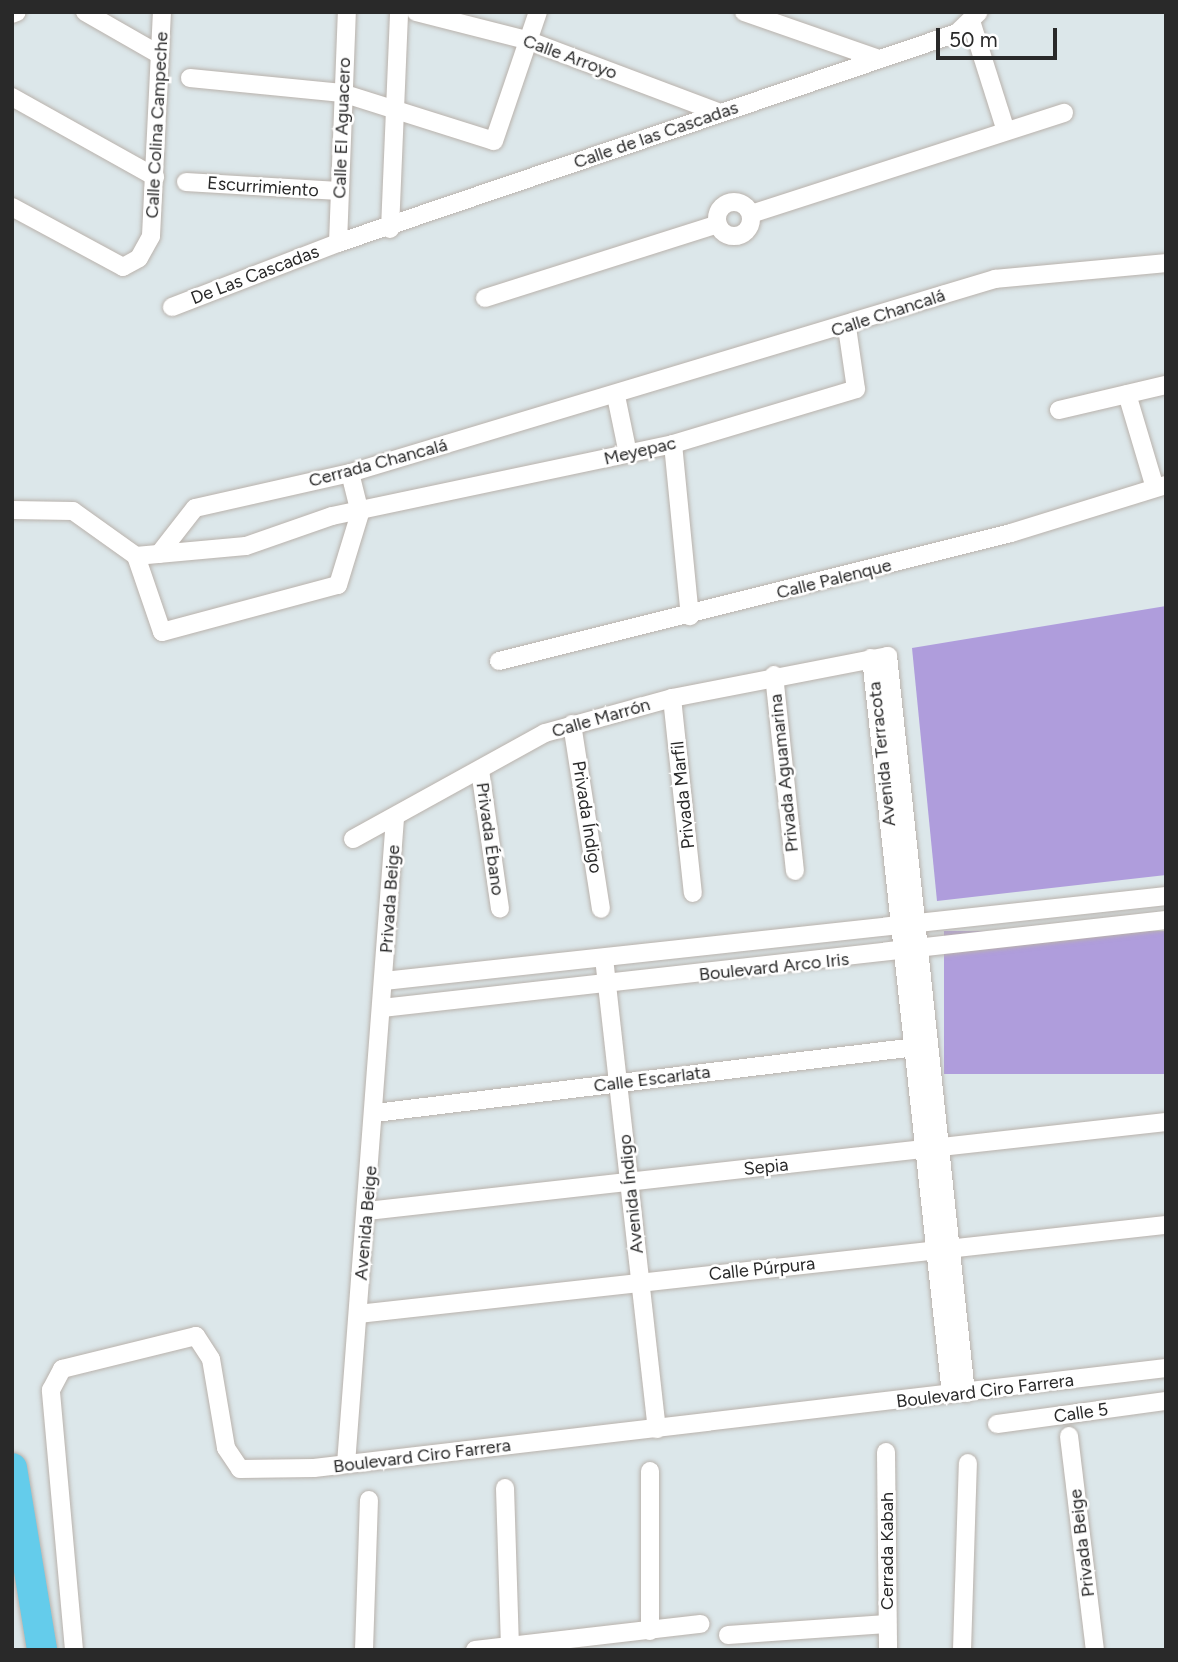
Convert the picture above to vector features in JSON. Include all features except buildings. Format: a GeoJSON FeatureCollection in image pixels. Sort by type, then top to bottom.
{"type":"FeatureCollection","features":[{"type":"Feature","properties":{"kind":"highway"},"geometry":{"type":"LineString","coordinates":[[12,1468],[42,1650]]}},
{"type":"Feature","properties":{"kind":"street"},"geometry":{"type":"LineString","coordinates":[[12,14],[17,12]]}},
{"type":"Feature","properties":{"kind":"street"},"geometry":{"type":"LineString","coordinates":[[85,12],[160,55]]}},
{"type":"Feature","properties":{"kind":"street","name":"Calle Colina Campeche"},"geometry":{"type":"LineString","coordinates":[[12,207],[123,267],[139,258],[151,236],[162,12]]}},
{"type":"Feature","properties":{"kind":"street","name":"Calle El Aguacero"},"geometry":{"type":"LineString","coordinates":[[338,243],[347,12]]}},
{"type":"Feature","properties":{"kind":"street"},"geometry":{"type":"LineString","coordinates":[[390,229],[399,12]]}},
{"type":"Feature","properties":{"kind":"street","name":"Calle Arroyo"},"geometry":{"type":"LineString","coordinates":[[416,12],[527,40],[720,113]]}},
{"type":"Feature","properties":{"kind":"street"},"geometry":{"type":"LineString","coordinates":[[190,78],[342,93],[494,141],[538,12]]}},
{"type":"Feature","properties":{"kind":"street"},"geometry":{"type":"LineString","coordinates":[[744,12],[879,59]]}},
{"type":"Feature","properties":{"kind":"street"},"geometry":{"type":"LineString","coordinates":[[976,18],[1006,131]]}},
{"type":"Feature","properties":{"kind":"street","name":"Calle de las Cascadas"},"geometry":{"type":"LineString","coordinates":[[338,243],[390,229],[879,59],[976,18]]}},
{"type":"Feature","properties":{"kind":"street"},"geometry":{"type":"LineString","coordinates":[[12,97],[155,177]]}},
{"type":"Feature","properties":{"kind":"street"},"geometry":{"type":"LineString","coordinates":[[485,298],[718,224],[718,212],[732,201],[751,214],[1064,113]]}},
{"type":"Feature","properties":{"kind":"street","name":"Escurrimiento"},"geometry":{"type":"LineString","coordinates":[[186,182],[339,191]]}},
{"type":"Feature","properties":{"kind":"street","name":"De Las Cascadas"},"geometry":{"type":"LineString","coordinates":[[172,307],[338,243]]}},
{"type":"Feature","properties":{"kind":"street","name":"Calle Chancalá"},"geometry":{"type":"LineString","coordinates":[[616,396],[847,327],[995,279],[1166,263]]}},
{"type":"Feature","properties":{"kind":"street","name":"Meyepac"},"geometry":{"type":"LineString","coordinates":[[136,556],[246,546],[332,516],[360,513],[673,444],[856,389],[847,327]]}},
{"type":"Feature","properties":{"kind":"street"},"geometry":{"type":"LineString","coordinates":[[1059,410],[1166,385]]}},
{"type":"Feature","properties":{"kind":"street"},"geometry":{"type":"LineString","coordinates":[[1127,394],[1160,487]]}},
{"type":"Feature","properties":{"kind":"street"},"geometry":{"type":"LineString","coordinates":[[616,396],[628,454]]}},
{"type":"Feature","properties":{"kind":"street","name":"Cerrada Chancalá"},"geometry":{"type":"LineString","coordinates":[[159,554],[195,508],[350,473],[616,396]]}},
{"type":"Feature","properties":{"kind":"street"},"geometry":{"type":"LineString","coordinates":[[673,444],[690,617]]}},
{"type":"Feature","properties":{"kind":"street"},"geometry":{"type":"LineString","coordinates":[[12,510],[73,511],[136,556],[162,632],[338,585],[360,513],[350,473]]}},
{"type":"Feature","properties":{"kind":"street","name":"Calle Palenque"},"geometry":{"type":"LineString","coordinates":[[499,661],[690,617],[1011,533],[1160,487]]}},
{"type":"Feature","properties":{"kind":"street","name":"Calle Marrón"},"geometry":{"type":"LineString","coordinates":[[353,839],[572,724],[774,675],[871,658]]}},
{"type":"Feature","properties":{"kind":"street","name":"Avenida Terracota"},"geometry":{"type":"LineString","coordinates":[[871,658],[909,926],[959,1394]]}},
{"type":"Feature","properties":{"kind":"street","name":"Privada Aguamarina"},"geometry":{"type":"LineString","coordinates":[[774,675],[795,872]]}},
{"type":"Feature","properties":{"kind":"street","name":"Privada Marfil"},"geometry":{"type":"LineString","coordinates":[[672,698],[693,893]]}},
{"type":"Feature","properties":{"kind":"street","name":"Privada Índigo"},"geometry":{"type":"LineString","coordinates":[[572,724],[601,909]]}},
{"type":"Feature","properties":{"kind":"street","name":"Privada Ébano"},"geometry":{"type":"LineString","coordinates":[[480,770],[500,909]]}},
{"type":"Feature","properties":{"kind":"street","name":"Privada Beige"},"geometry":{"type":"LineString","coordinates":[[384,981],[395,818]]}},
{"type":"Feature","properties":{"kind":"street","name":"Boulevard Arco Iris"},"geometry":{"type":"LineString","coordinates":[[384,981],[1166,897]]}},
{"type":"Feature","properties":{"kind":"street","name":"Boulevard Arco Iris"},"geometry":{"type":"LineString","coordinates":[[382,1008],[608,986],[1166,920]]}},
{"type":"Feature","properties":{"kind":"street","name":"Avenida Índigo"},"geometry":{"type":"LineString","coordinates":[[604,958],[657,1429]]}},
{"type":"Feature","properties":{"kind":"street","name":"Avenida Beige"},"geometry":{"type":"LineString","coordinates":[[346,1464],[384,981]]}},
{"type":"Feature","properties":{"kind":"street","name":"Calle Escarlata"},"geometry":{"type":"LineString","coordinates":[[375,1113],[921,1046]]}},
{"type":"Feature","properties":{"kind":"street","name":"Sepia"},"geometry":{"type":"LineString","coordinates":[[367,1211],[1166,1122]]}},
{"type":"Feature","properties":{"kind":"street","name":"Calle Púrpura"},"geometry":{"type":"LineString","coordinates":[[358,1314],[1166,1224]]}},
{"type":"Feature","properties":{"kind":"street","name":"Boulevard Ciro Farrera"},"geometry":{"type":"LineString","coordinates":[[74,1650],[51,1390],[62,1370],[196,1336],[211,1360],[226,1448],[240,1469],[346,1464],[1166,1368]]}},
{"type":"Feature","properties":{"kind":"street","name":"Calle 5"},"geometry":{"type":"LineString","coordinates":[[997,1424],[1166,1403]]}},
{"type":"Feature","properties":{"kind":"street","name":"Privada Beige"},"geometry":{"type":"LineString","coordinates":[[1069,1437],[1095,1650]]}},
{"type":"Feature","properties":{"kind":"street","name":"Cerrada Kabah"},"geometry":{"type":"LineString","coordinates":[[886,1452],[888,1650]]}},
{"type":"Feature","properties":{"kind":"street"},"geometry":{"type":"LineString","coordinates":[[962,1650],[968,1463]]}},
{"type":"Feature","properties":{"kind":"street"},"geometry":{"type":"LineString","coordinates":[[650,1471],[650,1630]]}},
{"type":"Feature","properties":{"kind":"street"},"geometry":{"type":"LineString","coordinates":[[505,1488],[508,1648]]}},
{"type":"Feature","properties":{"kind":"street"},"geometry":{"type":"LineString","coordinates":[[364,1650],[369,1500]]}},
{"type":"Feature","properties":{"kind":"street"},"geometry":{"type":"LineString","coordinates":[[475,1650],[701,1624]]}},
{"type":"Feature","properties":{"kind":"street"},"geometry":{"type":"LineString","coordinates":[[728,1635],[887,1624]]}},
{"type":"Feature","properties":{"kind":"shaded area"},"geometry":{"type":"Polygon","coordinates":[[[1166,606],[1166,875],[937,901],[912,648],[1166,606]]]}},
{"type":"Feature","properties":{"kind":"shaded area"},"geometry":{"type":"Polygon","coordinates":[[[944,931],[1166,931],[1166,1074],[944,1074],[944,931]]]}}]}
